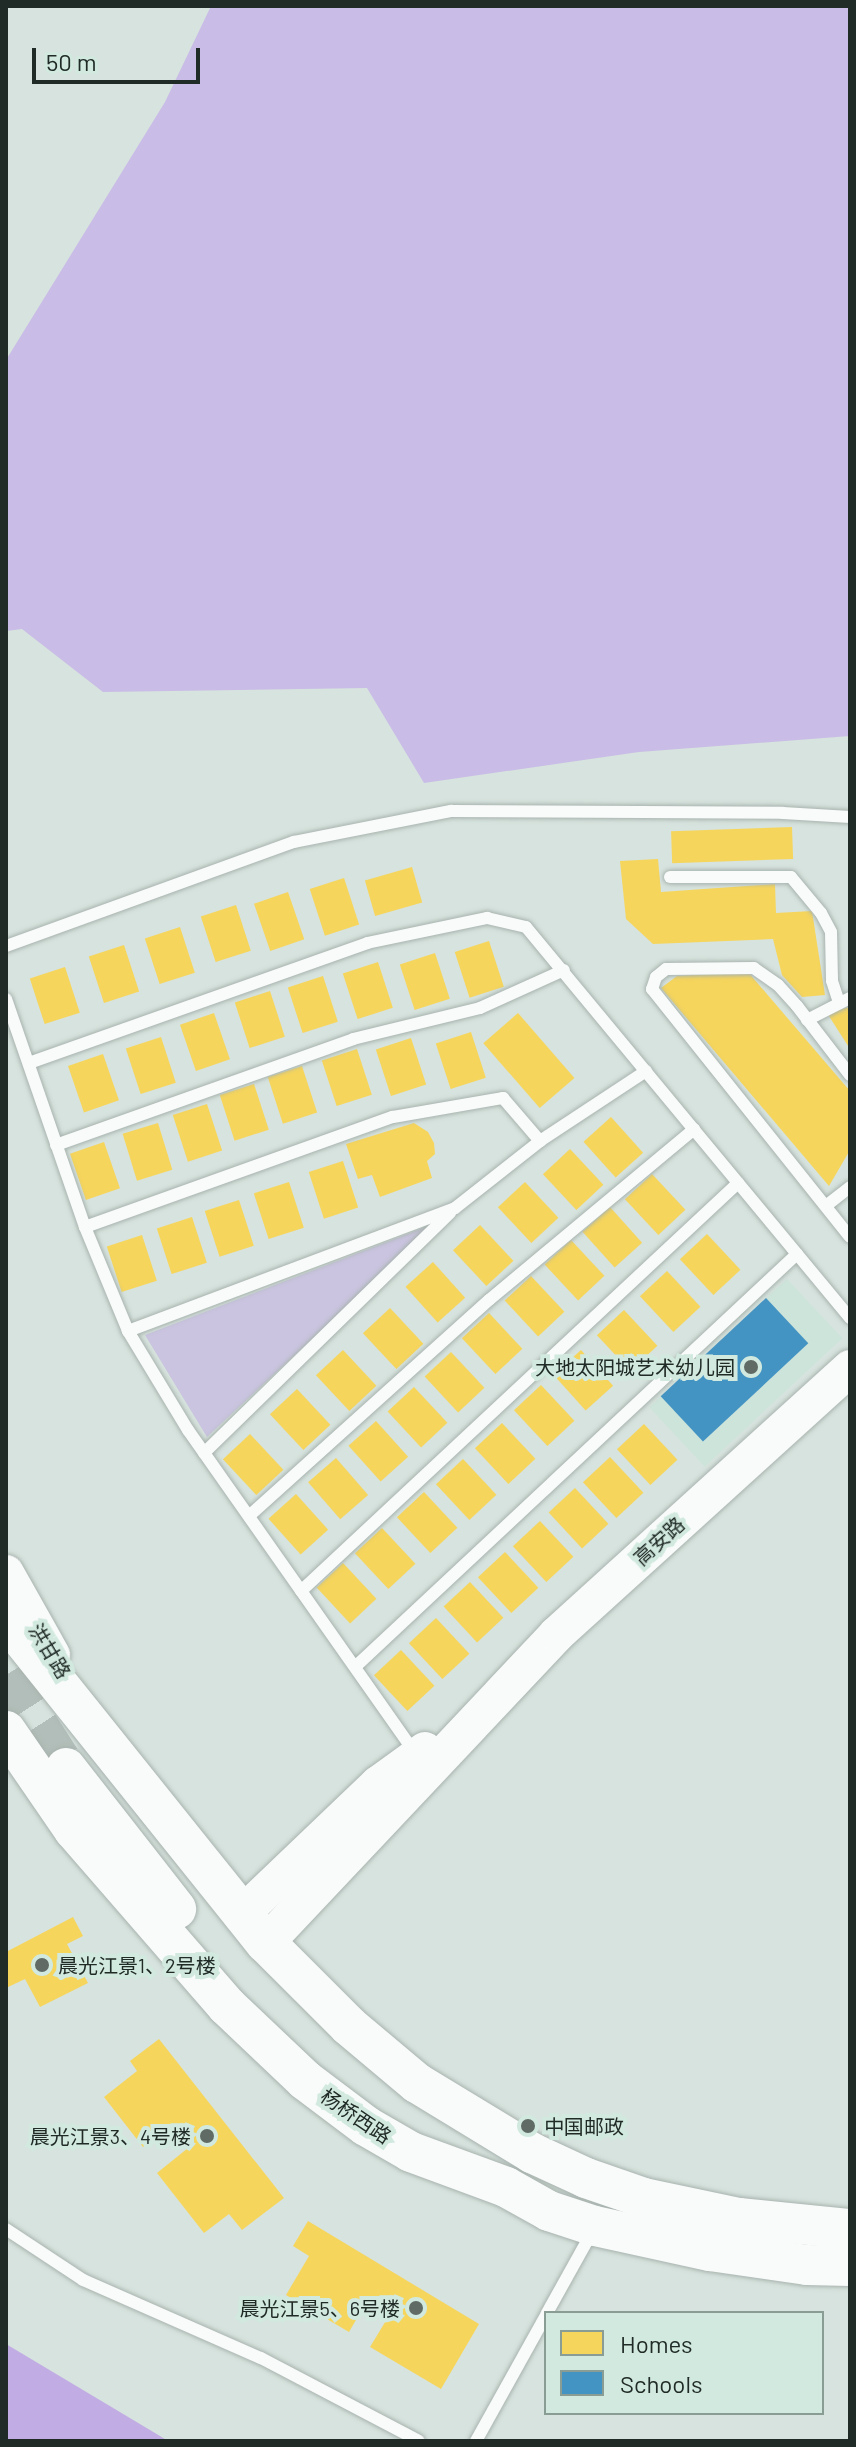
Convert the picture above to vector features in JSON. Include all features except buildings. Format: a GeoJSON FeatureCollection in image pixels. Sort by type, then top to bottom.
{"type":"FeatureCollection","features":[{"type":"Feature","properties":{"kind":"main road"},"geometry":{"type":"LineString","coordinates":[[6,1619],[254,1929],[349,2026],[392,2064],[486,2128],[586,2178],[680,2207],[792,2225],[850,2229]]}},
{"type":"Feature","properties":{"kind":"main road","name":"杨桥西路"},"geometry":{"type":"LineString","coordinates":[[6,1731],[74,1830],[227,2006],[305,2080],[366,2126],[411,2152],[506,2187],[549,2211],[595,2226],[710,2251],[807,2265],[850,2266]]}},
{"type":"Feature","properties":{"kind":"main road"},"geometry":{"type":"LineString","coordinates":[[66,1768],[225,1969],[360,2099],[506,2187]]}},
{"type":"Feature","properties":{"kind":"street","name":"高安路"},"geometry":{"type":"LineString","coordinates":[[254,1929],[557,1634],[850,1368]]}},
{"type":"Feature","properties":{"kind":"street","name":"洪甘路"},"geometry":{"type":"LineString","coordinates":[[6,1573],[96,1729]]}},
{"type":"Feature","properties":{"kind":"street","name":"高安路"},"geometry":{"type":"LineString","coordinates":[[254,1929],[378,1784],[473,1719]]}},
{"type":"Feature","properties":{"kind":"lane"},"geometry":{"type":"LineString","coordinates":[[6,946],[294,842],[451,811],[783,813],[850,817]]}},
{"type":"Feature","properties":{"kind":"lane"},"geometry":{"type":"LineString","coordinates":[[670,877],[791,877],[821,913],[831,932],[832,981],[844,1000],[807,1020]]}},
{"type":"Feature","properties":{"kind":"lane"},"geometry":{"type":"LineString","coordinates":[[29,1063],[367,943],[445,924],[487,918],[526,927],[850,1318]]}},
{"type":"Feature","properties":{"kind":"lane"},"geometry":{"type":"LineString","coordinates":[[850,1075],[778,985],[754,968],[666,969],[656,977],[652,989],[850,1237]]}},
{"type":"Feature","properties":{"kind":"lane"},"geometry":{"type":"LineString","coordinates":[[56,1145],[353,1039],[480,1008],[564,970]]}},
{"type":"Feature","properties":{"kind":"lane"},"geometry":{"type":"LineString","coordinates":[[6,999],[85,1227],[128,1331],[204,1453],[417,1756]]}},
{"type":"Feature","properties":{"kind":"lane"},"geometry":{"type":"LineString","coordinates":[[204,1453],[455,1208],[540,1141],[646,1071]]}},
{"type":"Feature","properties":{"kind":"lane"},"geometry":{"type":"LineString","coordinates":[[85,1227],[393,1117],[503,1098],[540,1141]]}},
{"type":"Feature","properties":{"kind":"lane"},"geometry":{"type":"LineString","coordinates":[[249,1516],[489,1300],[694,1129]]}},
{"type":"Feature","properties":{"kind":"lane"},"geometry":{"type":"LineString","coordinates":[[301,1591],[738,1183]]}},
{"type":"Feature","properties":{"kind":"lane"},"geometry":{"type":"LineString","coordinates":[[827,1205],[850,1187]]}},
{"type":"Feature","properties":{"kind":"lane"},"geometry":{"type":"LineString","coordinates":[[128,1331],[455,1208]]}},
{"type":"Feature","properties":{"kind":"lane"},"geometry":{"type":"LineString","coordinates":[[355,1667],[797,1254]]}},
{"type":"Feature","properties":{"kind":"lane"},"geometry":{"type":"LineString","coordinates":[[548,2311],[595,2226]]}},
{"type":"Feature","properties":{"kind":"lane"},"geometry":{"type":"LineString","coordinates":[[6,2229],[83,2280],[261,2358],[419,2441]]}},
{"type":"Feature","properties":{"kind":"lane"},"geometry":{"type":"LineString","coordinates":[[476,2441],[544,2318]]}},
{"type":"Feature","properties":{"kind":"shaded area"},"geometry":{"type":"Polygon","coordinates":[[[211,6],[850,6],[850,736],[639,752],[424,783],[367,688],[103,692],[22,629],[6,631],[6,360],[165,102],[211,6]]]}},
{"type":"Feature","properties":{"kind":"shaded area"},"geometry":{"type":"Polygon","coordinates":[[[436,1223],[207,1437],[145,1335],[436,1223]]]}},
{"type":"Feature","properties":{"kind":"shaded area","name":"大地太阳城艺术幼儿园"},"geometry":{"type":"Polygon","coordinates":[[[787,1279],[842,1338],[705,1466],[650,1407],[787,1279]]]}},
{"type":"Feature","properties":{"kind":"shaded area"},"geometry":{"type":"Polygon","coordinates":[[[6,2344],[155,2433],[168,2441],[6,2441],[6,2344]]]}},
{"type":"Feature","properties":{"kind":"tunnel"},"geometry":{"type":"LineString","coordinates":[[6,1675],[66,1768]]}},
{"type":"Feature","properties":{"kind":"place","name":"大地太阳城艺术幼儿园"},"geometry":{"type":"Point","coordinates":[751,1367]}},
{"type":"Feature","properties":{"kind":"place","name":"晨光江景1、2号楼"},"geometry":{"type":"Point","coordinates":[42,1965]}},
{"type":"Feature","properties":{"kind":"place","name":"中国邮政"},"geometry":{"type":"Point","coordinates":[528,2126]}},
{"type":"Feature","properties":{"kind":"place","name":"晨光江景3、4号楼"},"geometry":{"type":"Point","coordinates":[207,2136]}},
{"type":"Feature","properties":{"kind":"place","name":"晨光江景5、6号楼"},"geometry":{"type":"Point","coordinates":[416,2308]}}]}
